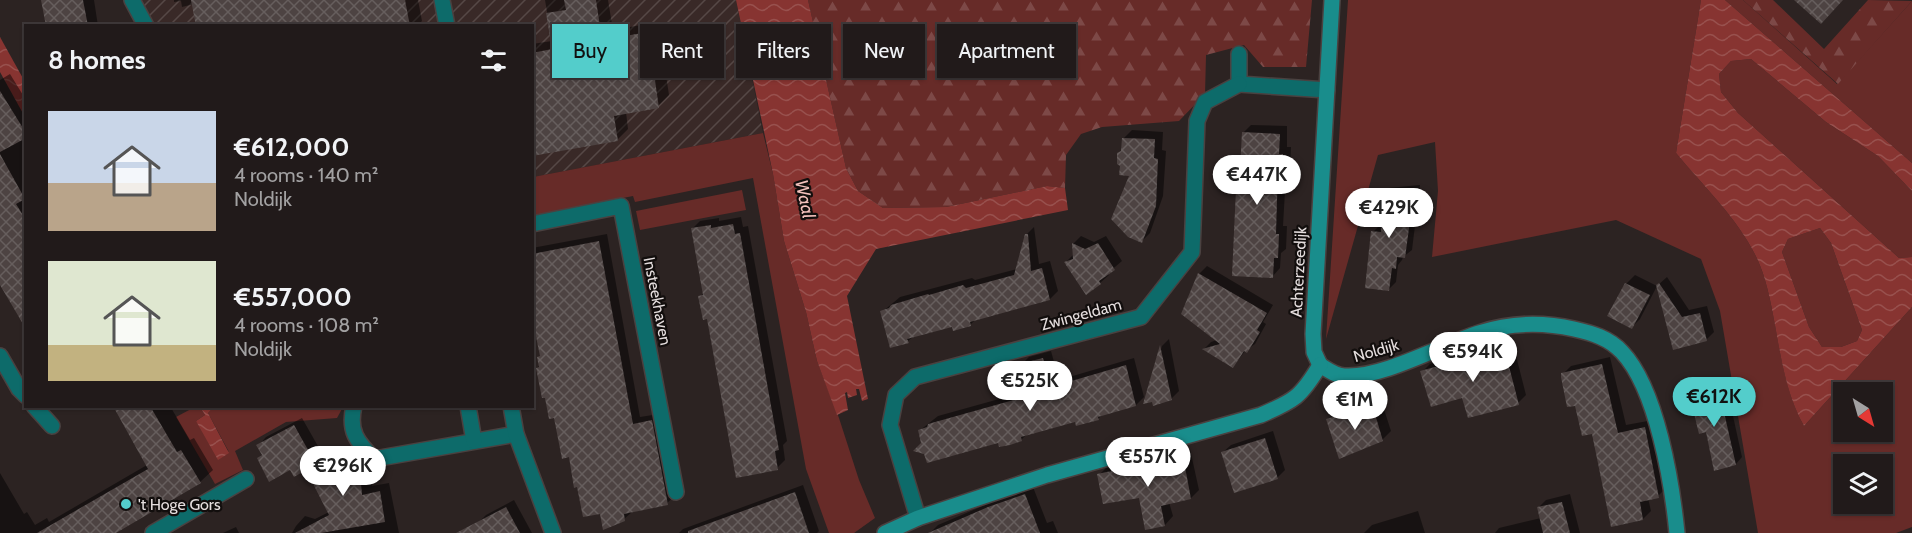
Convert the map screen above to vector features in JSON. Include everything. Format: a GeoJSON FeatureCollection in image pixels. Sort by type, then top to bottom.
{"type":"FeatureCollection","features":[{"type":"Feature","properties":{"kind":"street"},"geometry":{"type":"LineString","coordinates":[[132,0],[145,24]]}},
{"type":"Feature","properties":{"kind":"street"},"geometry":{"type":"LineString","coordinates":[[442,0],[447,24]]}},
{"type":"Feature","properties":{"kind":"street","name":"Achterzeedijk"},"geometry":{"type":"LineString","coordinates":[[1320,365],[1314,352],[1313,334],[1332,0]]}},
{"type":"Feature","properties":{"kind":"street"},"geometry":{"type":"LineString","coordinates":[[1239,54],[1239,84],[1327,90]]}},
{"type":"Feature","properties":{"kind":"street","name":"Zwingeldam"},"geometry":{"type":"LineString","coordinates":[[911,521],[891,425],[896,395],[915,377],[1141,317],[1192,252],[1197,121],[1205,102],[1239,84]]}},
{"type":"Feature","properties":{"kind":"street","name":"Insteekhaven"},"geometry":{"type":"LineString","coordinates":[[534,224],[621,206],[676,492]]}},
{"type":"Feature","properties":{"kind":"street","name":"Noldijk"},"geometry":{"type":"LineString","coordinates":[[1320,365],[1342,376],[1361,375],[1381,370],[1481,332],[1529,324],[1565,327],[1598,335],[1621,351],[1638,371],[1651,401],[1666,463],[1677,533]]}},
{"type":"Feature","properties":{"kind":"street"},"geometry":{"type":"LineString","coordinates":[[0,356],[24,393]]}},
{"type":"Feature","properties":{"kind":"street"},"geometry":{"type":"LineString","coordinates":[[886,532],[911,521],[1047,475],[1261,415],[1290,402],[1302,392],[1320,365]]}},
{"type":"Feature","properties":{"kind":"street"},"geometry":{"type":"LineString","coordinates":[[36,408],[52,426]]}},
{"type":"Feature","properties":{"kind":"street"},"geometry":{"type":"LineString","coordinates":[[354,408],[351,420],[353,432],[360,445],[374,459],[516,434]]}},
{"type":"Feature","properties":{"kind":"street"},"geometry":{"type":"LineString","coordinates":[[468,408],[474,441]]}},
{"type":"Feature","properties":{"kind":"street"},"geometry":{"type":"LineString","coordinates":[[511,408],[516,434],[553,533]]}},
{"type":"Feature","properties":{"kind":"street"},"geometry":{"type":"LineString","coordinates":[[153,533],[246,479]]}},
{"type":"Feature","properties":{"kind":"shaded area"},"geometry":{"type":"Polygon","coordinates":[[[137,0],[736,0],[741,24],[736,24],[736,78],[752,78],[763,133],[534,177],[534,24],[148,24],[137,0]]]}},
{"type":"Feature","properties":{"kind":"green space"},"geometry":{"type":"Polygon","coordinates":[[[808,0],[1312,0],[1306,67],[1263,67],[1244,45],[1206,55],[1205,94],[1179,121],[1102,127],[1081,134],[1066,155],[1065,188],[1047,186],[946,207],[883,208],[858,191],[846,168],[826,78],[831,78],[831,24],[813,24],[808,0]]]}},
{"type":"Feature","properties":{"kind":"green space"},"geometry":{"type":"Polygon","coordinates":[[[1348,0],[1701,0],[1676,153],[1727,212],[1750,245],[1758,262],[1770,298],[1789,391],[1804,426],[1833,394],[1833,442],[1893,442],[1893,382],[1844,382],[1912,307],[1912,527],[1896,533],[1758,533],[1720,311],[1701,259],[1616,220],[1432,257],[1438,191],[1435,142],[1378,155],[1326,339],[1348,0]]]}},
{"type":"Feature","properties":{"kind":"green space"},"geometry":{"type":"Polygon","coordinates":[[[1725,0],[1743,0],[1837,84],[1912,1],[1912,163],[1725,0]]]}},
{"type":"Feature","properties":{"kind":"green space"},"geometry":{"type":"Polygon","coordinates":[[[1743,0],[1773,0],[1824,49],[1868,0],[1912,1],[1838,84],[1743,0]]]}},
{"type":"Feature","properties":{"kind":"green space"},"geometry":{"type":"Polygon","coordinates":[[[1751,59],[1826,122],[1878,156],[1912,191],[1912,257],[1899,258],[1738,113],[1721,92],[1719,74],[1731,61],[1751,59]]]}},
{"type":"Feature","properties":{"kind":"green space"},"geometry":{"type":"Polygon","coordinates":[[[763,133],[773,174],[784,241],[806,312],[817,361],[859,480],[875,518],[854,533],[829,533],[806,469],[753,178],[635,202],[633,196],[534,216],[534,177],[763,133]]]}},
{"type":"Feature","properties":{"kind":"green space"},"geometry":{"type":"Polygon","coordinates":[[[742,190],[746,210],[640,230],[636,211],[742,190]]]}},
{"type":"Feature","properties":{"kind":"green space"},"geometry":{"type":"Polygon","coordinates":[[[1820,228],[1831,243],[1862,330],[1857,341],[1841,347],[1822,347],[1809,327],[1782,252],[1788,239],[1820,228]]]}},
{"type":"Feature","properties":{"kind":"green space"},"geometry":{"type":"Polygon","coordinates":[[[201,408],[205,415],[196,421],[229,452],[208,413],[211,410],[210,408],[342,408],[337,418],[286,422],[235,451],[243,470],[215,484],[176,417],[191,409],[201,408]]]}},
{"type":"Feature","properties":{"kind":"water"},"geometry":{"type":"Polygon","coordinates":[[[736,0],[808,0],[813,24],[741,24],[736,0]]]}},
{"type":"Feature","properties":{"kind":"water"},"geometry":{"type":"Polygon","coordinates":[[[1701,0],[1725,0],[1912,163],[1912,191],[1878,156],[1826,122],[1751,59],[1731,61],[1719,74],[1721,92],[1738,113],[1899,258],[1912,257],[1912,307],[1844,382],[1833,382],[1833,394],[1804,426],[1784,373],[1765,280],[1750,245],[1727,212],[1676,153],[1701,0]],[[1820,228],[1788,239],[1782,252],[1809,327],[1822,347],[1841,347],[1857,341],[1862,330],[1831,243],[1820,228]]]}},
{"type":"Feature","properties":{"kind":"water"},"geometry":{"type":"Polygon","coordinates":[[[0,37],[24,80],[24,115],[0,72],[0,37]]]}},
{"type":"Feature","properties":{"kind":"water","name":"Waal"},"geometry":{"type":"Polygon","coordinates":[[[753,78],[826,78],[846,168],[858,191],[883,208],[946,207],[1047,186],[1065,188],[1068,210],[876,249],[847,296],[868,399],[862,401],[859,389],[856,389],[857,395],[848,398],[847,392],[845,393],[848,410],[837,415],[817,361],[806,312],[784,241],[773,174],[753,78]]]}},
{"type":"Feature","properties":{"kind":"water"},"geometry":{"type":"Polygon","coordinates":[[[201,408],[210,408],[211,410],[208,413],[229,453],[218,460],[196,421],[205,415],[201,408]]]}},
{"type":"Feature","properties":{"kind":"building"},"geometry":{"type":"Polygon","coordinates":[[[41,0],[83,0],[88,24],[46,24],[41,0]]]}},
{"type":"Feature","properties":{"kind":"building"},"geometry":{"type":"Polygon","coordinates":[[[191,0],[405,0],[410,24],[196,24],[191,0]]]}},
{"type":"Feature","properties":{"kind":"building"},"geometry":{"type":"Polygon","coordinates":[[[564,0],[596,0],[600,24],[552,24],[552,49],[546,13],[566,10],[564,0]]]}},
{"type":"Feature","properties":{"kind":"building"},"geometry":{"type":"Polygon","coordinates":[[[1794,0],[1843,0],[1821,24],[1794,0]]]}},
{"type":"Feature","properties":{"kind":"building"},"geometry":{"type":"Polygon","coordinates":[[[640,33],[640,78],[655,78],[659,108],[614,116],[618,141],[534,156],[534,53],[552,49],[552,78],[628,78],[628,35],[640,33]]]}},
{"type":"Feature","properties":{"kind":"building"},"geometry":{"type":"Polygon","coordinates":[[[0,91],[24,130],[24,139],[0,152],[0,91]]]}},
{"type":"Feature","properties":{"kind":"building"},"geometry":{"type":"Polygon","coordinates":[[[1242,132],[1280,134],[1279,154],[1283,154],[1282,178],[1278,178],[1276,234],[1279,234],[1278,258],[1274,258],[1273,278],[1232,276],[1236,189],[1239,189],[1242,132]]]}},
{"type":"Feature","properties":{"kind":"building"},"geometry":{"type":"Polygon","coordinates":[[[1122,138],[1155,139],[1154,158],[1158,159],[1156,206],[1142,243],[1128,237],[1111,219],[1129,176],[1119,175],[1120,166],[1117,164],[1117,153],[1121,151],[1122,138]]]}},
{"type":"Feature","properties":{"kind":"building"},"geometry":{"type":"Polygon","coordinates":[[[0,154],[24,197],[16,204],[24,217],[24,326],[0,285],[0,154]]]}},
{"type":"Feature","properties":{"kind":"building"},"geometry":{"type":"Polygon","coordinates":[[[1414,191],[1405,258],[1397,257],[1396,269],[1392,268],[1389,291],[1365,288],[1371,231],[1381,232],[1380,195],[1414,191]]]}},
{"type":"Feature","properties":{"kind":"building"},"geometry":{"type":"Polygon","coordinates":[[[733,224],[735,234],[740,233],[779,450],[775,451],[778,470],[736,478],[707,319],[703,320],[698,296],[703,295],[691,228],[711,225],[711,228],[733,224]]]}},
{"type":"Feature","properties":{"kind":"building"},"geometry":{"type":"Polygon","coordinates":[[[1025,234],[1028,234],[1031,271],[1042,268],[1050,300],[970,322],[971,326],[953,331],[952,327],[907,339],[909,343],[890,348],[880,311],[891,305],[928,294],[963,285],[966,288],[1014,275],[1025,234]]]}},
{"type":"Feature","properties":{"kind":"building"},"geometry":{"type":"Polygon","coordinates":[[[599,241],[633,424],[652,420],[668,505],[624,514],[625,521],[603,530],[600,514],[583,517],[577,487],[574,488],[569,457],[562,459],[554,418],[549,419],[536,368],[539,367],[537,357],[540,356],[534,327],[534,254],[599,241]]]}},
{"type":"Feature","properties":{"kind":"building"},"geometry":{"type":"Polygon","coordinates":[[[1072,243],[1085,249],[1098,243],[1115,270],[1099,281],[1101,284],[1086,295],[1064,262],[1073,259],[1072,243]]]}},
{"type":"Feature","properties":{"kind":"building"},"geometry":{"type":"Polygon","coordinates":[[[1198,273],[1267,313],[1257,330],[1260,332],[1247,353],[1244,351],[1233,368],[1202,349],[1220,344],[1181,314],[1198,273]]]}},
{"type":"Feature","properties":{"kind":"building"},"geometry":{"type":"Polygon","coordinates":[[[1625,283],[1650,295],[1632,329],[1607,316],[1625,283]]]}},
{"type":"Feature","properties":{"kind":"building"},"geometry":{"type":"Polygon","coordinates":[[[1659,283],[1682,317],[1700,313],[1707,341],[1673,350],[1656,285],[1659,283]]]}},
{"type":"Feature","properties":{"kind":"building"},"geometry":{"type":"Polygon","coordinates":[[[1160,345],[1172,400],[1153,406],[1152,402],[1143,404],[1160,345]]]}},
{"type":"Feature","properties":{"kind":"building"},"geometry":{"type":"Polygon","coordinates":[[[1504,347],[1519,405],[1468,418],[1462,398],[1431,407],[1420,371],[1504,347]]]}},
{"type":"Feature","properties":{"kind":"building"},"geometry":{"type":"Polygon","coordinates":[[[1043,358],[1051,387],[1126,365],[1136,406],[1098,417],[1099,420],[1076,426],[1075,422],[1021,437],[1022,441],[1010,445],[999,447],[998,443],[927,463],[924,454],[913,451],[921,443],[918,430],[927,427],[928,424],[1028,396],[1019,364],[1043,358]]]}},
{"type":"Feature","properties":{"kind":"building"},"geometry":{"type":"Polygon","coordinates":[[[1602,364],[1618,433],[1645,427],[1659,498],[1640,502],[1643,520],[1611,527],[1592,434],[1582,436],[1575,406],[1567,407],[1561,377],[1561,373],[1602,364]]]}},
{"type":"Feature","properties":{"kind":"building"},"geometry":{"type":"Polygon","coordinates":[[[1719,390],[1736,465],[1714,471],[1706,432],[1699,434],[1690,397],[1719,390]]]}},
{"type":"Feature","properties":{"kind":"building"},"geometry":{"type":"Polygon","coordinates":[[[1372,404],[1383,441],[1339,459],[1326,419],[1372,404]]]}},
{"type":"Feature","properties":{"kind":"building","name":"'t Hoge Gors"},"geometry":{"type":"Polygon","coordinates":[[[114,408],[151,408],[177,452],[181,450],[201,483],[116,533],[37,533],[148,469],[114,408]]]}},
{"type":"Feature","properties":{"kind":"building"},"geometry":{"type":"Polygon","coordinates":[[[294,425],[316,464],[294,477],[290,470],[269,482],[257,458],[262,455],[256,445],[294,425]]]}},
{"type":"Feature","properties":{"kind":"building"},"geometry":{"type":"Polygon","coordinates":[[[1265,438],[1278,479],[1234,493],[1221,452],[1265,438]]]}},
{"type":"Feature","properties":{"kind":"building"},"geometry":{"type":"Polygon","coordinates":[[[347,452],[361,483],[362,495],[380,491],[385,522],[321,533],[295,533],[329,515],[306,470],[347,452]]]}},
{"type":"Feature","properties":{"kind":"building"},"geometry":{"type":"Polygon","coordinates":[[[1183,456],[1191,499],[1161,506],[1165,526],[1145,530],[1139,498],[1103,504],[1097,474],[1183,456]]]}},
{"type":"Feature","properties":{"kind":"building"},"geometry":{"type":"Polygon","coordinates":[[[795,492],[809,533],[688,533],[688,531],[795,492]]]}},
{"type":"Feature","properties":{"kind":"building"},"geometry":{"type":"Polygon","coordinates":[[[1025,494],[1040,533],[928,533],[988,507],[1025,494]]]}},
{"type":"Feature","properties":{"kind":"building"},"geometry":{"type":"Polygon","coordinates":[[[1562,502],[1570,533],[1543,533],[1537,507],[1562,502]]]}},
{"type":"Feature","properties":{"kind":"building"},"geometry":{"type":"Polygon","coordinates":[[[506,507],[520,533],[456,533],[506,507]]]}},
{"type":"Feature","properties":{"kind":"place","name":"'t Hoge Gors"},"geometry":{"type":"Point","coordinates":[126,504]}}]}
